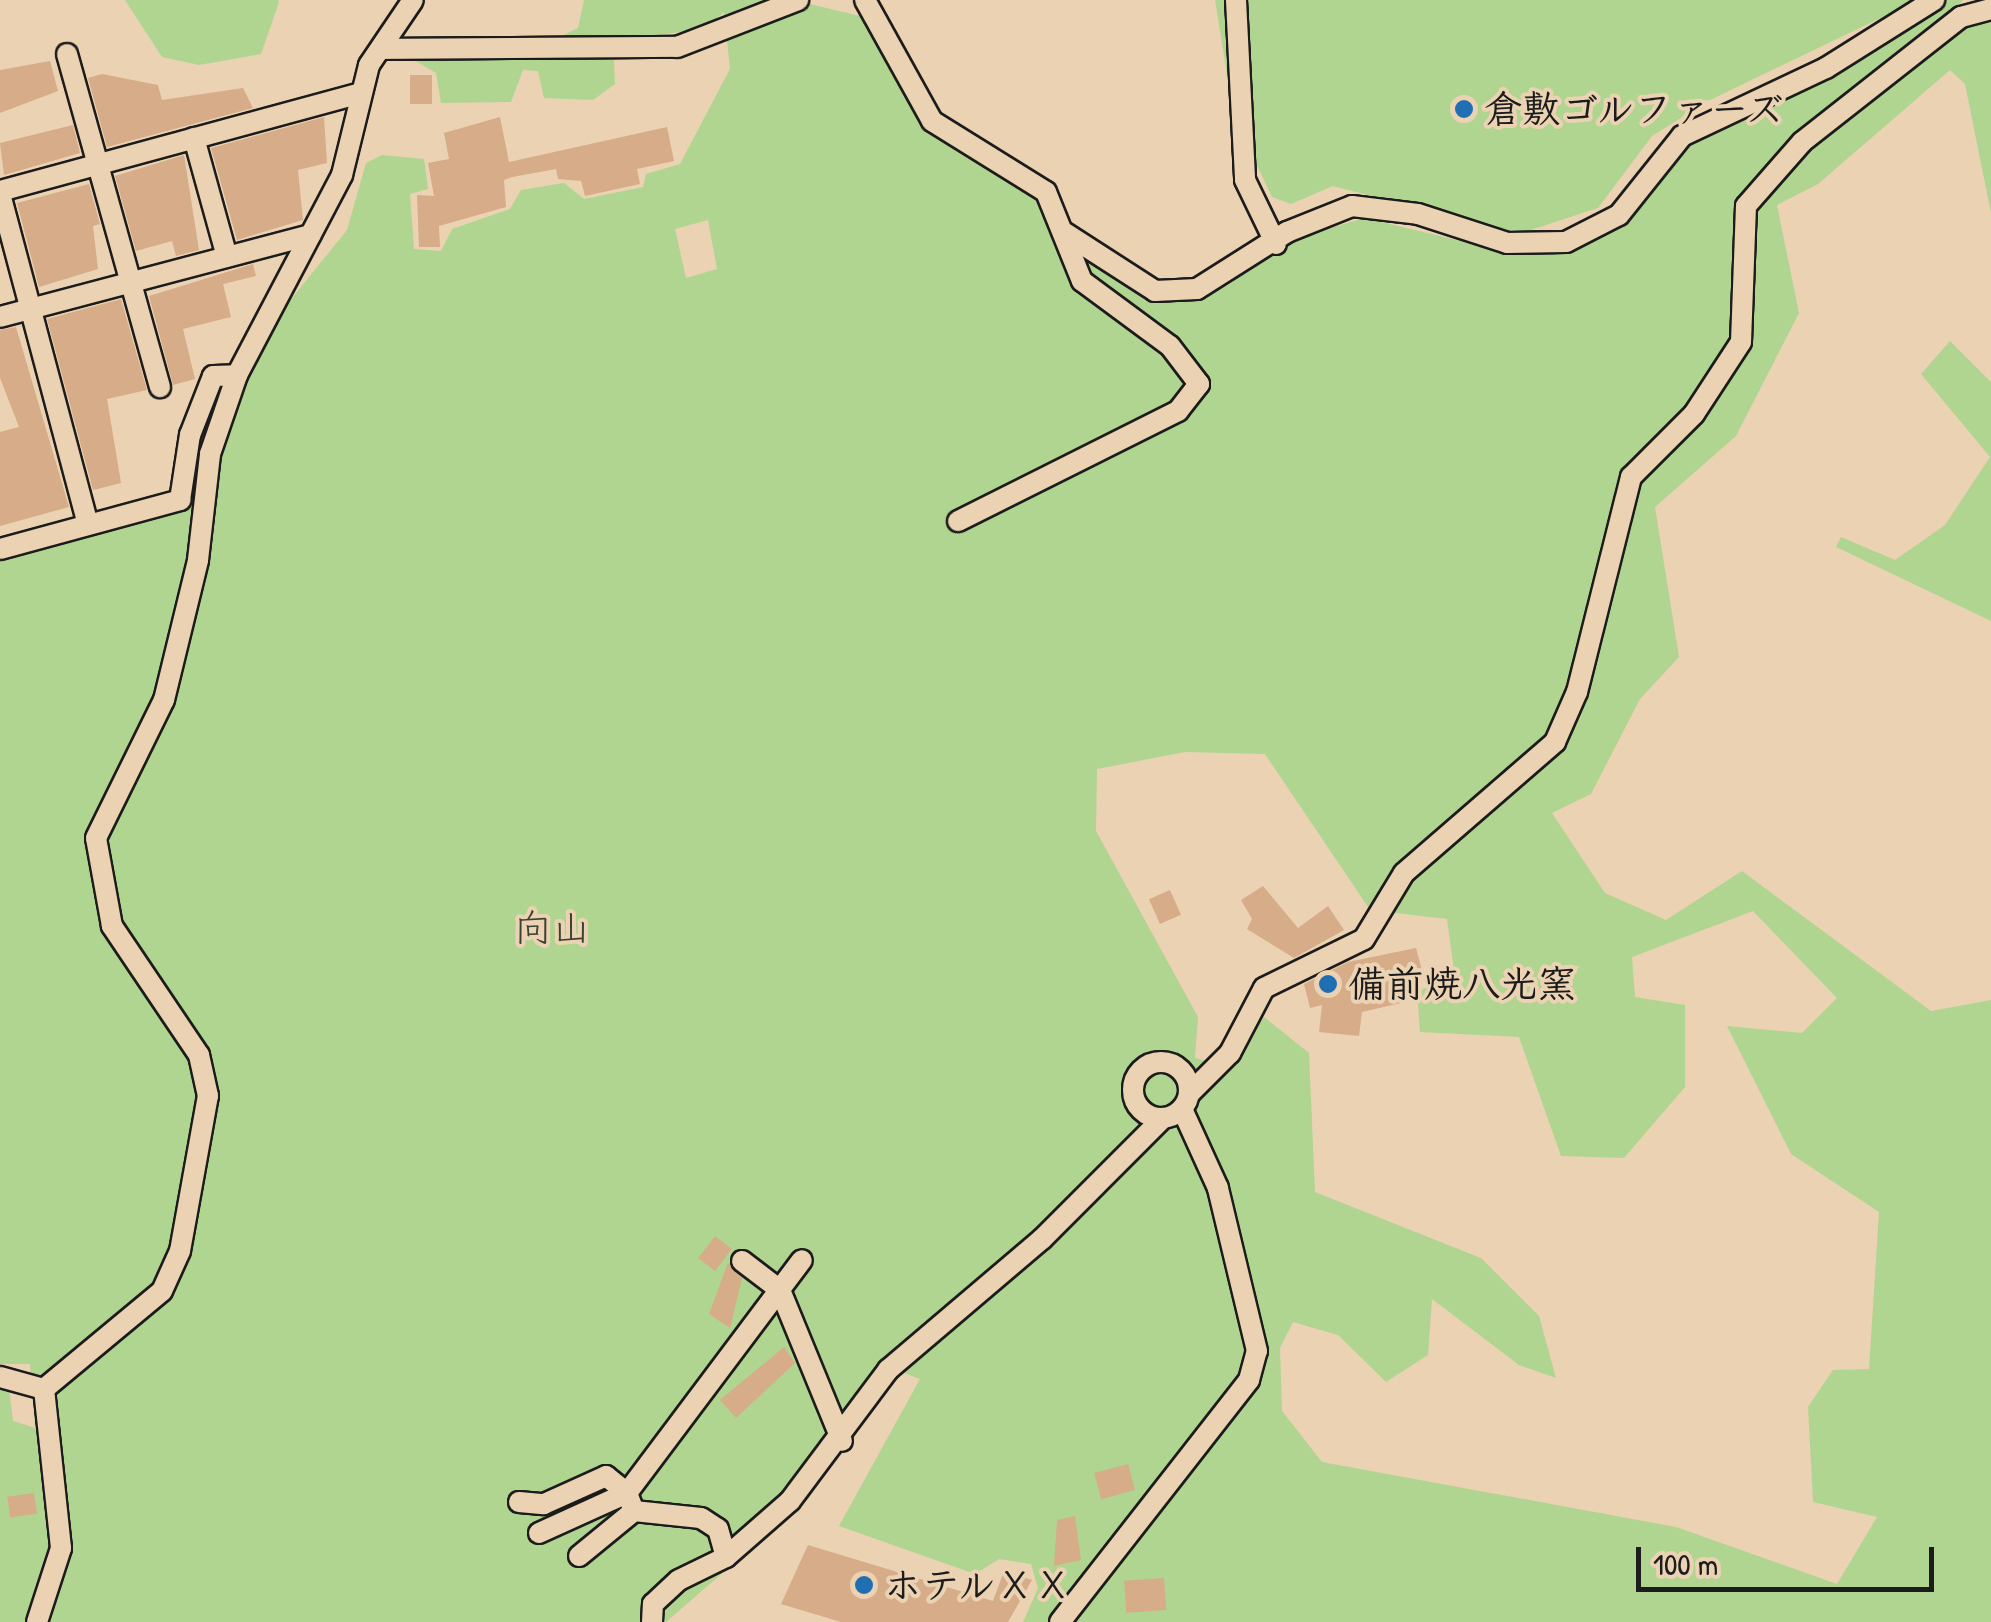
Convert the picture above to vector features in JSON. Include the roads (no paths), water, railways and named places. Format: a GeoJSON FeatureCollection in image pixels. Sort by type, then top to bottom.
{"type":"FeatureCollection","features":[{"type":"Feature","properties":{"kind":"street"},"geometry":{"type":"LineString","coordinates":[[44,1389],[162,1291],[201,1154],[208,1096],[200,1055],[112,926],[94,862],[106,807],[164,700],[198,560],[210,454],[236,375],[342,175],[361,93],[381,50],[413,0]]}},
{"type":"Feature","properties":{"kind":"street"},"geometry":{"type":"LineString","coordinates":[[381,50],[677,47],[798,0]]}},
{"type":"Feature","properties":{"kind":"street"},"geometry":{"type":"LineString","coordinates":[[865,0],[932,122],[1046,192],[1082,281],[1170,346],[1198,384],[1178,410],[958,521]]}},
{"type":"Feature","properties":{"kind":"street"},"geometry":{"type":"LineString","coordinates":[[1236,0],[1245,180],[1276,244]]}},
{"type":"Feature","properties":{"kind":"street"},"geometry":{"type":"LineString","coordinates":[[1065,233],[1155,291],[1197,288],[1352,206],[1538,247],[1599,230],[1682,136],[1826,68],[1934,0]]}},
{"type":"Feature","properties":{"kind":"street"},"geometry":{"type":"LineString","coordinates":[[652,1622],[653,1604],[679,1580],[726,1557],[842,1441],[888,1370],[1042,1239],[1178,1107],[1230,1053],[1264,988],[1364,939],[1404,873],[1554,742],[1578,692],[1631,477],[1694,414],[1741,342],[1746,206],[1802,142],[1961,17],[1987,6]]}},
{"type":"Feature","properties":{"kind":"street"},"geometry":{"type":"LineString","coordinates":[[66,54],[160,387]]}},
{"type":"Feature","properties":{"kind":"street"},"geometry":{"type":"LineString","coordinates":[[88,525],[0,192],[361,93]]}},
{"type":"Feature","properties":{"kind":"street"},"geometry":{"type":"LineString","coordinates":[[194,138],[227,257]]}},
{"type":"Feature","properties":{"kind":"street"},"geometry":{"type":"LineString","coordinates":[[0,317],[310,235]]}},
{"type":"Feature","properties":{"kind":"street"},"geometry":{"type":"LineString","coordinates":[[0,549],[180,500],[190,435],[213,376],[236,375]]}},
{"type":"Feature","properties":{"kind":"street"},"geometry":{"type":"LineString","coordinates":[[1060,1622],[1249,1380],[1257,1351],[1218,1188],[1178,1107]]}},
{"type":"Feature","properties":{"kind":"street"},"geometry":{"type":"LineString","coordinates":[[579,1556],[630,1502],[802,1260]]}},
{"type":"Feature","properties":{"kind":"street"},"geometry":{"type":"LineString","coordinates":[[742,1261],[780,1290],[842,1441]]}},
{"type":"Feature","properties":{"kind":"street"},"geometry":{"type":"LineString","coordinates":[[0,1377],[44,1389]]}},
{"type":"Feature","properties":{"kind":"street"},"geometry":{"type":"LineString","coordinates":[[37,1622],[60,1548],[44,1389]]}},
{"type":"Feature","properties":{"kind":"street"},"geometry":{"type":"LineString","coordinates":[[519,1502],[544,1504],[606,1476],[630,1502]]}},
{"type":"Feature","properties":{"kind":"street"},"geometry":{"type":"LineString","coordinates":[[538,1532],[630,1502],[701,1518],[718,1529],[726,1557]]}},
{"type":"Feature","properties":{"kind":"place","name":"倉敷ゴルファーズ"},"geometry":{"type":"Point","coordinates":[1464,109]}},
{"type":"Feature","properties":{"kind":"place","name":"備前焼八光窯"},"geometry":{"type":"Point","coordinates":[1328,984]}},
{"type":"Feature","properties":{"kind":"place","name":"ホテルＸＸ"},"geometry":{"type":"Point","coordinates":[864,1585]}},
{"type":"Feature","properties":{"kind":"park label","name":"向山"},"geometry":{"type":"Point","coordinates":[552,928]}}]}
